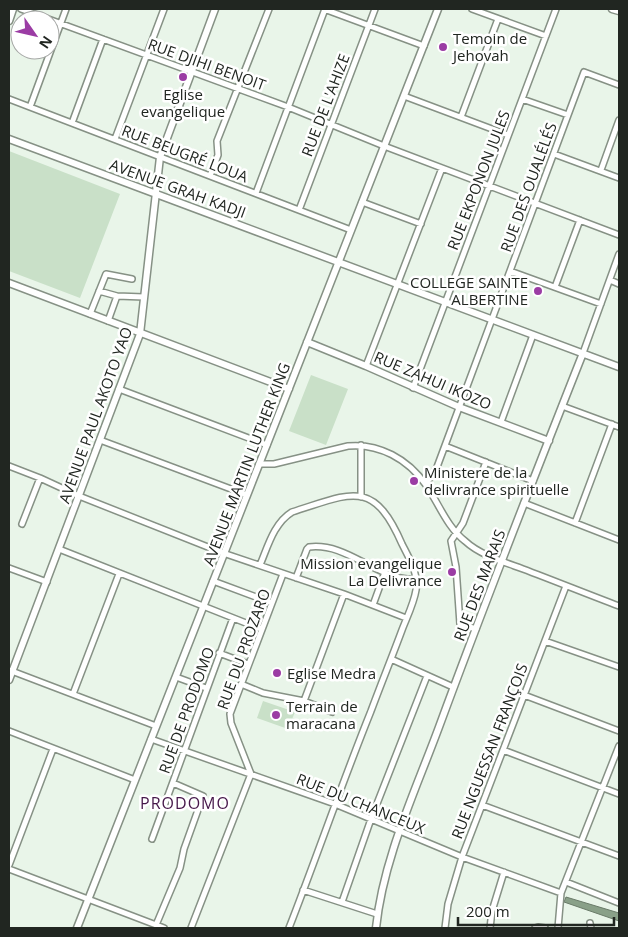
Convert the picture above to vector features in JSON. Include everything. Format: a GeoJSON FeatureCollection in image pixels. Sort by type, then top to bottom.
{"type":"FeatureCollection","features":[{"type":"Feature","properties":{"kind":"street"},"geometry":{"type":"LineString","coordinates":[[9,21],[13,9]]}},
{"type":"Feature","properties":{"kind":"street","name":"RUE DJIHI BENOIT"},"geometry":{"type":"LineString","coordinates":[[21,9],[288,107],[384,146],[619,234]]}},
{"type":"Feature","properties":{"kind":"street"},"geometry":{"type":"LineString","coordinates":[[30,107],[66,9]]}},
{"type":"Feature","properties":{"kind":"street"},"geometry":{"type":"LineString","coordinates":[[115,139],[164,9]]}},
{"type":"Feature","properties":{"kind":"street","name":"AVENUE PAUL AKOTO YAO"},"geometry":{"type":"LineString","coordinates":[[9,680],[10,670],[47,582],[140,334],[160,157],[215,9]]}},
{"type":"Feature","properties":{"kind":"street"},"geometry":{"type":"LineString","coordinates":[[210,176],[218,155],[217,141],[269,9]]}},
{"type":"Feature","properties":{"kind":"street"},"geometry":{"type":"LineString","coordinates":[[256,193],[325,9],[424,46]]}},
{"type":"Feature","properties":{"kind":"street","name":"RUE DE L'AHIZE"},"geometry":{"type":"LineString","coordinates":[[299,210],[375,9]]}},
{"type":"Feature","properties":{"kind":"street","name":"AVENUE MARTIN LUTHER KING"},"geometry":{"type":"LineString","coordinates":[[77,928],[438,9]]}},
{"type":"Feature","properties":{"kind":"street"},"geometry":{"type":"LineString","coordinates":[[472,9],[546,36]]}},
{"type":"Feature","properties":{"kind":"street","name":"RUE EKPONON JULES"},"geometry":{"type":"LineString","coordinates":[[413,388],[556,9]]}},
{"type":"Feature","properties":{"kind":"street"},"geometry":{"type":"LineString","coordinates":[[612,9],[619,11]]}},
{"type":"Feature","properties":{"kind":"street"},"geometry":{"type":"LineString","coordinates":[[461,117],[498,19]]}},
{"type":"Feature","properties":{"kind":"street"},"geometry":{"type":"LineString","coordinates":[[72,123],[103,39]]}},
{"type":"Feature","properties":{"kind":"street","name":"RUE DES OUALÉLÉS"},"geometry":{"type":"LineString","coordinates":[[426,484],[437,467],[584,72],[619,85]]}},
{"type":"Feature","properties":{"kind":"street"},"geometry":{"type":"LineString","coordinates":[[404,96],[508,135]]}},
{"type":"Feature","properties":{"kind":"street","name":"RUE BEUGRÉ LOUA"},"geometry":{"type":"LineString","coordinates":[[9,99],[351,230]]}},
{"type":"Feature","properties":{"kind":"street"},"geometry":{"type":"LineString","coordinates":[[522,99],[568,115]]}},
{"type":"Feature","properties":{"kind":"street"},"geometry":{"type":"LineString","coordinates":[[600,170],[619,120]]}},
{"type":"Feature","properties":{"kind":"street","name":"AVENUE GRAH KADJI"},"geometry":{"type":"LineString","coordinates":[[9,139],[619,367]]}},
{"type":"Feature","properties":{"kind":"street"},"geometry":{"type":"LineString","coordinates":[[554,154],[619,178]]}},
{"type":"Feature","properties":{"kind":"street"},"geometry":{"type":"LineString","coordinates":[[366,366],[442,168]]}},
{"type":"Feature","properties":{"kind":"street"},"geometry":{"type":"LineString","coordinates":[[362,202],[421,224]]}},
{"type":"Feature","properties":{"kind":"street"},"geometry":{"type":"LineString","coordinates":[[555,287],[580,220]]}},
{"type":"Feature","properties":{"kind":"street","name":"RUE DES MARAIS"},"geometry":{"type":"LineString","coordinates":[[376,928],[377,914],[390,860],[400,831],[453,687],[583,353],[619,254]]}},
{"type":"Feature","properties":{"kind":"street"},"geometry":{"type":"LineString","coordinates":[[510,271],[601,304]]}},
{"type":"Feature","properties":{"kind":"street"},"geometry":{"type":"LineString","coordinates":[[90,314],[106,274],[132,279]]}},
{"type":"Feature","properties":{"kind":"street"},"geometry":{"type":"LineString","coordinates":[[610,280],[619,284]]}},
{"type":"Feature","properties":{"kind":"street"},"geometry":{"type":"LineString","coordinates":[[9,283],[289,389]]}},
{"type":"Feature","properties":{"kind":"street"},"geometry":{"type":"LineString","coordinates":[[99,290],[117,296],[144,297]]}},
{"type":"Feature","properties":{"kind":"street"},"geometry":{"type":"LineString","coordinates":[[108,321],[117,296]]}},
{"type":"Feature","properties":{"kind":"street"},"geometry":{"type":"LineString","coordinates":[[501,422],[533,335]]}},
{"type":"Feature","properties":{"kind":"street","name":"RUE ZAHUI IKOZO"},"geometry":{"type":"LineString","coordinates":[[307,342],[459,407],[549,441]]}},
{"type":"Feature","properties":{"kind":"street"},"geometry":{"type":"LineString","coordinates":[[119,389],[267,445]]}},
{"type":"Feature","properties":{"kind":"street"},"geometry":{"type":"LineString","coordinates":[[562,406],[619,427]]}},
{"type":"Feature","properties":{"kind":"street"},"geometry":{"type":"LineString","coordinates":[[575,523],[612,424]]}},
{"type":"Feature","properties":{"kind":"street"},"geometry":{"type":"LineString","coordinates":[[100,440],[247,495]]}},
{"type":"Feature","properties":{"kind":"street"},"geometry":{"type":"LineString","coordinates":[[361,445],[361,496]]}},
{"type":"Feature","properties":{"kind":"street"},"geometry":{"type":"LineString","coordinates":[[259,464],[274,464],[361,445],[378,448],[398,459],[415,472],[426,484],[456,533],[471,546],[501,561],[619,606]]}},
{"type":"Feature","properties":{"kind":"street"},"geometry":{"type":"LineString","coordinates":[[445,446],[533,481]]}},
{"type":"Feature","properties":{"kind":"street"},"geometry":{"type":"LineString","coordinates":[[476,629],[460,624],[456,567],[451,542],[463,523],[486,462]]}},
{"type":"Feature","properties":{"kind":"street"},"geometry":{"type":"LineString","coordinates":[[9,466],[79,496],[224,553],[344,594],[406,618]]}},
{"type":"Feature","properties":{"kind":"street"},"geometry":{"type":"LineString","coordinates":[[22,524],[40,478]]}},
{"type":"Feature","properties":{"kind":"street"},"geometry":{"type":"LineString","coordinates":[[260,565],[278,523],[285,516],[343,496],[361,496],[379,505],[387,514],[394,525],[413,568],[416,580],[416,590],[391,660],[335,804],[291,928]]}},
{"type":"Feature","properties":{"kind":"street"},"geometry":{"type":"LineString","coordinates":[[524,503],[619,539]]}},
{"type":"Feature","properties":{"kind":"street"},"geometry":{"type":"LineString","coordinates":[[296,578],[307,549],[314,546],[329,547],[396,577],[416,580]]}},
{"type":"Feature","properties":{"kind":"street"},"geometry":{"type":"LineString","coordinates":[[59,549],[261,629]]}},
{"type":"Feature","properties":{"kind":"street"},"geometry":{"type":"LineString","coordinates":[[9,568],[47,582]]}},
{"type":"Feature","properties":{"kind":"street"},"geometry":{"type":"LineString","coordinates":[[373,605],[385,572]]}},
{"type":"Feature","properties":{"kind":"street"},"geometry":{"type":"LineString","coordinates":[[73,694],[119,574]]}},
{"type":"Feature","properties":{"kind":"street","name":"RUE DU PROZARO"},"geometry":{"type":"LineString","coordinates":[[251,774],[230,719],[230,714],[283,574]]}},
{"type":"Feature","properties":{"kind":"street"},"geometry":{"type":"LineString","coordinates":[[213,581],[272,603]]}},
{"type":"Feature","properties":{"kind":"street","name":"RUE NGUESSAN FRANÇOIS"},"geometry":{"type":"LineString","coordinates":[[446,928],[448,904],[462,857],[566,586]]}},
{"type":"Feature","properties":{"kind":"street"},"geometry":{"type":"LineString","coordinates":[[304,701],[344,594]]}},
{"type":"Feature","properties":{"kind":"street","name":"RUE DE PRODOMO"},"geometry":{"type":"LineString","coordinates":[[152,839],[233,618]]}},
{"type":"Feature","properties":{"kind":"street"},"geometry":{"type":"LineString","coordinates":[[545,641],[619,667]]}},
{"type":"Feature","properties":{"kind":"street"},"geometry":{"type":"LineString","coordinates":[[219,653],[248,664]]}},
{"type":"Feature","properties":{"kind":"street"},"geometry":{"type":"LineString","coordinates":[[391,660],[453,687]]}},
{"type":"Feature","properties":{"kind":"street"},"geometry":{"type":"LineString","coordinates":[[10,670],[156,726]]}},
{"type":"Feature","properties":{"kind":"street"},"geometry":{"type":"LineString","coordinates":[[342,902],[371,819],[427,676]]}},
{"type":"Feature","properties":{"kind":"street"},"geometry":{"type":"LineString","coordinates":[[176,677],[206,688]]}},
{"type":"Feature","properties":{"kind":"street"},"geometry":{"type":"LineString","coordinates":[[241,684],[262,693],[304,701],[332,712]]}},
{"type":"Feature","properties":{"kind":"street"},"geometry":{"type":"LineString","coordinates":[[524,695],[619,731]]}},
{"type":"Feature","properties":{"kind":"street"},"geometry":{"type":"LineString","coordinates":[[9,731],[135,780]]}},
{"type":"Feature","properties":{"kind":"street","name":"RUE DU CHANCEUX"},"geometry":{"type":"LineString","coordinates":[[151,739],[335,804],[462,857],[561,893]]}},
{"type":"Feature","properties":{"kind":"street"},"geometry":{"type":"LineString","coordinates":[[558,928],[561,893],[619,746]]}},
{"type":"Feature","properties":{"kind":"street"},"geometry":{"type":"LineString","coordinates":[[53,748],[9,867],[154,926],[164,928]]}},
{"type":"Feature","properties":{"kind":"street"},"geometry":{"type":"LineString","coordinates":[[503,750],[619,794]]}},
{"type":"Feature","properties":{"kind":"street"},"geometry":{"type":"LineString","coordinates":[[191,928],[251,774]]}},
{"type":"Feature","properties":{"kind":"street"},"geometry":{"type":"LineString","coordinates":[[154,926],[180,868],[184,849],[203,796],[173,783]]}},
{"type":"Feature","properties":{"kind":"street"},"geometry":{"type":"LineString","coordinates":[[482,805],[619,856]]}},
{"type":"Feature","properties":{"kind":"street"},"geometry":{"type":"LineString","coordinates":[[490,928],[492,910],[504,872]]}},
{"type":"Feature","properties":{"kind":"street"},"geometry":{"type":"LineString","coordinates":[[566,882],[619,903]]}},
{"type":"Feature","properties":{"kind":"street"},"geometry":{"type":"LineString","coordinates":[[303,890],[377,914]]}},
{"type":"Feature","properties":{"kind":"street"},"geometry":{"type":"LineString","coordinates":[[535,928],[538,926],[545,928]]}},
{"type":"Feature","properties":{"kind":"shaded area"},"geometry":{"type":"Polygon","coordinates":[[[9,151],[120,194],[80,298],[9,271],[9,151]]]}},
{"type":"Feature","properties":{"kind":"shaded area"},"geometry":{"type":"Polygon","coordinates":[[[311,375],[348,389],[326,445],[289,431],[311,375]]]}},
{"type":"Feature","properties":{"kind":"shaded area","name":"Terrain de maracana"},"geometry":{"type":"Polygon","coordinates":[[[263,701],[295,712],[288,729],[257,718],[263,701]]]}},
{"type":"Feature","properties":{"kind":"shaded area"},"geometry":{"type":"Polygon","coordinates":[[[566,897],[619,913],[619,921],[564,902],[566,897]]]}},
{"type":"Feature","properties":{"kind":"place","name":"Temoin de Jehovah"},"geometry":{"type":"Point","coordinates":[443,47]}},
{"type":"Feature","properties":{"kind":"place","name":"Eglise evangelique"},"geometry":{"type":"Point","coordinates":[183,77]}},
{"type":"Feature","properties":{"kind":"place","name":"COLLEGE SAINTE ALBERTINE"},"geometry":{"type":"Point","coordinates":[538,291]}},
{"type":"Feature","properties":{"kind":"place","name":"Ministere de la delivrance spirituelle"},"geometry":{"type":"Point","coordinates":[414,481]}},
{"type":"Feature","properties":{"kind":"place","name":"Mission evangelique La Delivrance"},"geometry":{"type":"Point","coordinates":[452,572]}},
{"type":"Feature","properties":{"kind":"place","name":"Eglise Medra"},"geometry":{"type":"Point","coordinates":[277,673]}},
{"type":"Feature","properties":{"kind":"place","name":"Terrain de maracana"},"geometry":{"type":"Point","coordinates":[276,715]}},
{"type":"Feature","properties":{"kind":"district","name":"PRODOMO"},"geometry":{"type":"Point","coordinates":[185,803]}}]}
